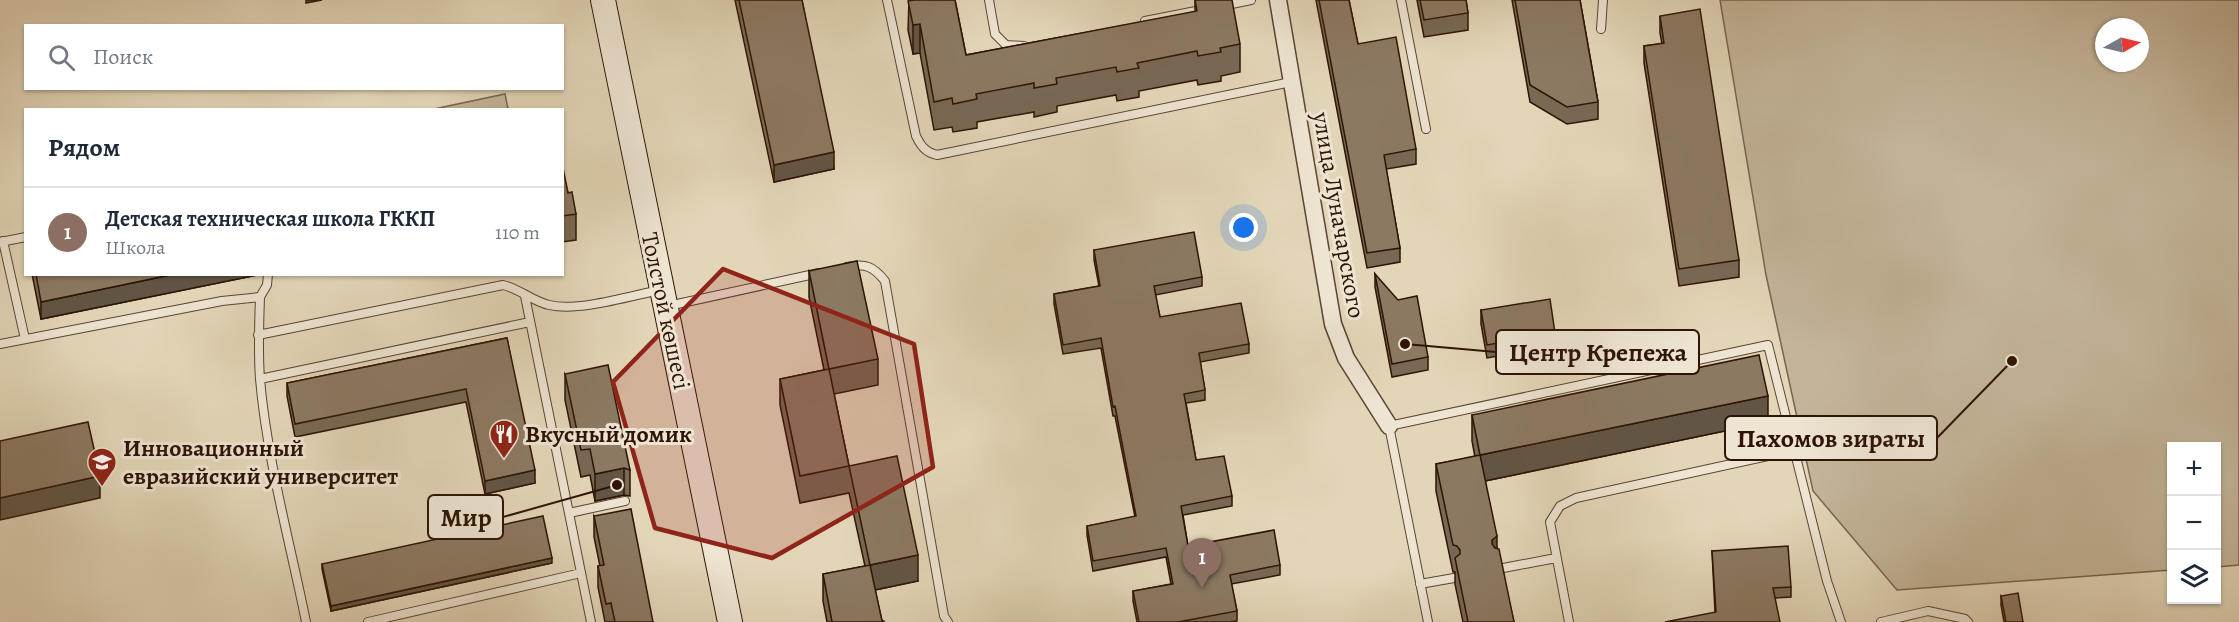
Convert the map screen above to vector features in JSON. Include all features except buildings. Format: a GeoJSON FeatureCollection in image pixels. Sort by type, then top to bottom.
{"type":"FeatureCollection","features":[{"type":"Feature","properties":{"kind":"main road","name":"Толстой көшесі"},"geometry":{"type":"LineString","coordinates":[[603,0],[729,622]]}},
{"type":"Feature","properties":{"kind":"street","name":"улица Луначарского"},"geometry":{"type":"LineString","coordinates":[[1278,0],[1333,324],[1346,358],[1389,426]]}},
{"type":"Feature","properties":{"kind":"lane"},"geometry":{"type":"LineString","coordinates":[[887,0],[916,136],[928,153],[937,155],[1291,82]]}},
{"type":"Feature","properties":{"kind":"lane"},"geometry":{"type":"LineString","coordinates":[[989,0],[995,34],[1006,45],[1032,44]]}},
{"type":"Feature","properties":{"kind":"lane"},"geometry":{"type":"LineString","coordinates":[[1135,23],[1251,0]]}},
{"type":"Feature","properties":{"kind":"lane"},"geometry":{"type":"LineString","coordinates":[[1401,0],[1426,129]]}},
{"type":"Feature","properties":{"kind":"lane"},"geometry":{"type":"LineString","coordinates":[[1601,29],[1603,0]]}},
{"type":"Feature","properties":{"kind":"lane"},"geometry":{"type":"LineString","coordinates":[[24,237],[1,242],[25,339]]}},
{"type":"Feature","properties":{"kind":"lane"},"geometry":{"type":"LineString","coordinates":[[836,269],[858,264],[876,269],[885,280],[944,616],[948,622]]}},
{"type":"Feature","properties":{"kind":"lane"},"geometry":{"type":"LineString","coordinates":[[258,335],[503,285],[515,288],[525,296],[548,305],[566,308],[663,299],[825,272]]}},
{"type":"Feature","properties":{"kind":"lane"},"geometry":{"type":"LineString","coordinates":[[268,276],[267,285],[260,297],[258,335],[260,379],[269,439],[306,622]]}},
{"type":"Feature","properties":{"kind":"lane"},"geometry":{"type":"LineString","coordinates":[[525,296],[591,622]]}},
{"type":"Feature","properties":{"kind":"lane"},"geometry":{"type":"LineString","coordinates":[[0,344],[222,301],[260,297]]}},
{"type":"Feature","properties":{"kind":"lane"},"geometry":{"type":"LineString","coordinates":[[260,379],[530,322]]}},
{"type":"Feature","properties":{"kind":"lane"},"geometry":{"type":"LineString","coordinates":[[1428,622],[1389,426],[1768,345],[1827,581],[1841,622]]}},
{"type":"Feature","properties":{"kind":"lane"},"geometry":{"type":"LineString","coordinates":[[1569,622],[1550,522],[1560,506],[1576,498],[1795,450]]}},
{"type":"Feature","properties":{"kind":"lane"},"geometry":{"type":"LineString","coordinates":[[569,513],[625,501]]}},
{"type":"Feature","properties":{"kind":"lane"},"geometry":{"type":"LineString","coordinates":[[1498,569],[1556,558]]}},
{"type":"Feature","properties":{"kind":"lane"},"geometry":{"type":"LineString","coordinates":[[368,622],[581,573]]}},
{"type":"Feature","properties":{"kind":"lane"},"geometry":{"type":"LineString","coordinates":[[1420,584],[1454,578]]}},
{"type":"Feature","properties":{"kind":"lane"},"geometry":{"type":"LineString","coordinates":[[1881,622],[1928,611],[1965,619],[1968,622]]}},
{"type":"Feature","properties":{"kind":"highlighted area"},"geometry":{"type":"Polygon","coordinates":[[[723,269],[914,344],[933,467],[772,558],[655,528],[613,382],[723,269]]]}},
{"type":"Feature","properties":{"kind":"shaded area"},"geometry":{"type":"Polygon","coordinates":[[[1720,0],[2239,0],[2239,565],[2221,567],[2221,442],[2167,442],[2167,570],[1897,590],[1813,491],[1766,275],[1720,0]]]}},
{"type":"Feature","properties":{"kind":"shaded area"},"geometry":{"type":"Polygon","coordinates":[[[505,94],[508,108],[439,108],[505,94]]]}},
{"type":"Feature","properties":{"kind":"place","name":"Центр Крепежа"},"geometry":{"type":"Point","coordinates":[1405,344]}},
{"type":"Feature","properties":{"kind":"place","name":"Пахомов зираты"},"geometry":{"type":"Point","coordinates":[2012,361]}},
{"type":"Feature","properties":{"kind":"place","name":"Вкусный домик"},"geometry":{"type":"Point","coordinates":[504,460]}},
{"type":"Feature","properties":{"kind":"place","name":"Мир"},"geometry":{"type":"Point","coordinates":[617,485]}},
{"type":"Feature","properties":{"kind":"place","name":"Инновационный евразийский университет"},"geometry":{"type":"Point","coordinates":[102,488]}},
{"type":"Feature","properties":{"kind":"place","name":"Детская техническая школа ГККП"},"geometry":{"type":"Point","coordinates":[1202,588]}}]}
